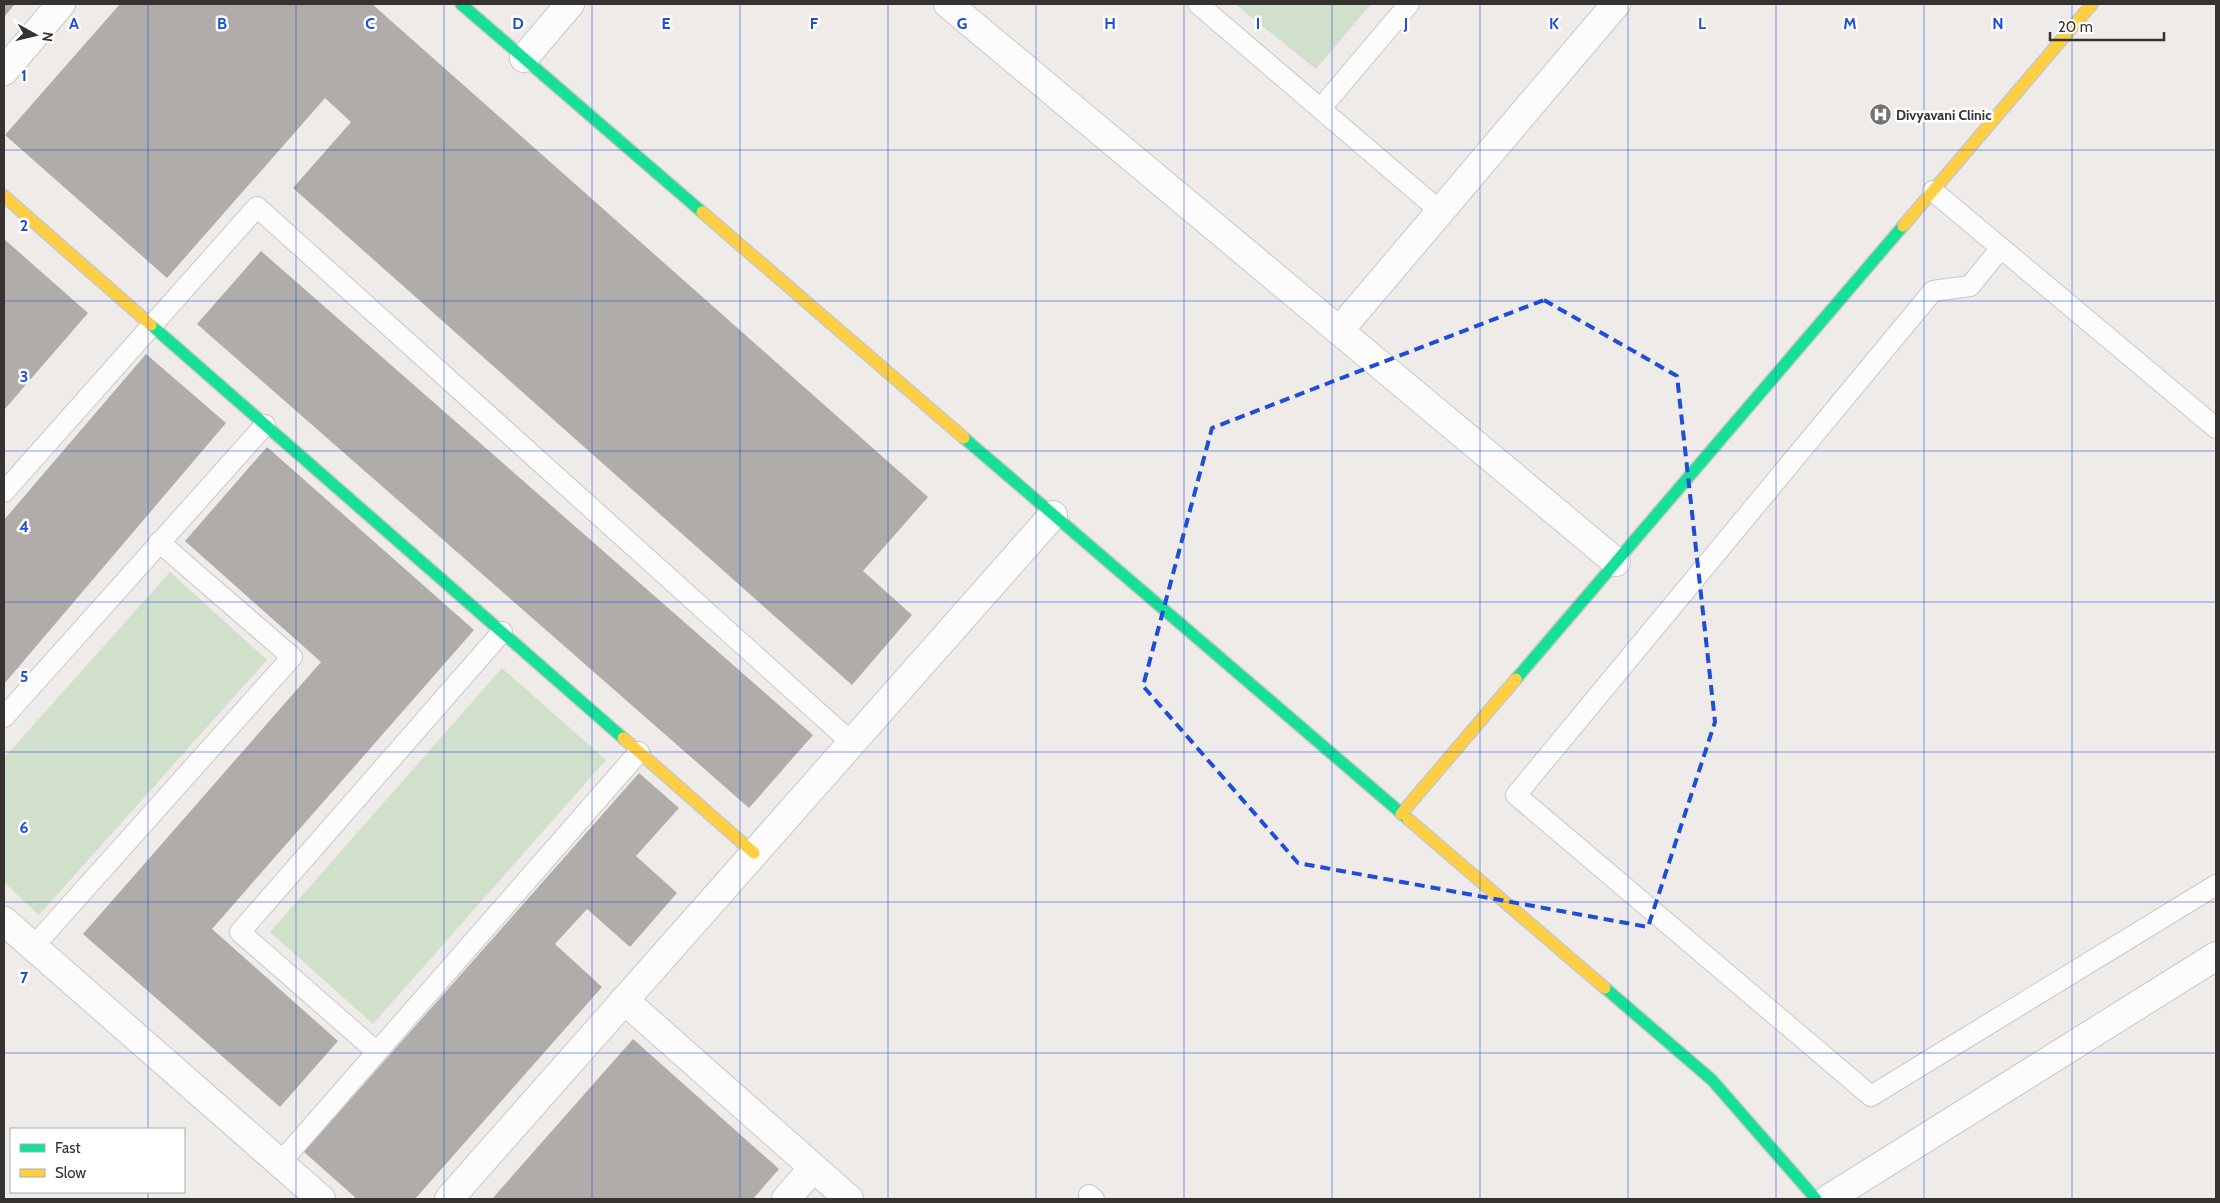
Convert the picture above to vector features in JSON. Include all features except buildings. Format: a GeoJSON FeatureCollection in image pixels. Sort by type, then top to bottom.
{"type":"FeatureCollection","features":[{"type":"Feature","properties":{"kind":"street"},"geometry":{"type":"LineString","coordinates":[[4,70],[60,4]]}},
{"type":"Feature","properties":{"kind":"street"},"geometry":{"type":"LineString","coordinates":[[461,4],[1712,1080],[1816,1199]]}},
{"type":"Feature","properties":{"kind":"street"},"geometry":{"type":"LineString","coordinates":[[524,58],[570,4]]}},
{"type":"Feature","properties":{"kind":"street"},"geometry":{"type":"LineString","coordinates":[[948,4],[1616,562]]}},
{"type":"Feature","properties":{"kind":"street"},"geometry":{"type":"LineString","coordinates":[[1339,331],[1616,4]]}},
{"type":"Feature","properties":{"kind":"street"},"geometry":{"type":"LineString","coordinates":[[1401,814],[2092,4]]}},
{"type":"Feature","properties":{"kind":"street"},"geometry":{"type":"LineString","coordinates":[[4,196],[754,853]]}},
{"type":"Feature","properties":{"kind":"street"},"geometry":{"type":"LineString","coordinates":[[448,1199],[1053,515]]}},
{"type":"Feature","properties":{"kind":"street"},"geometry":{"type":"LineString","coordinates":[[4,921],[321,1199]]}},
{"type":"Feature","properties":{"kind":"street"},"geometry":{"type":"LineString","coordinates":[[1828,1199],[2216,956]]}},
{"type":"Feature","properties":{"kind":"street"},"geometry":{"type":"LineString","coordinates":[[624,1000],[849,1199]]}},
{"type":"Feature","properties":{"kind":"street"},"geometry":{"type":"LineString","coordinates":[[786,1199],[813,1168]]}},
{"type":"Feature","properties":{"kind":"lane"},"geometry":{"type":"LineString","coordinates":[[1200,4],[1440,211]]}},
{"type":"Feature","properties":{"kind":"lane"},"geometry":{"type":"LineString","coordinates":[[1320,108],[1408,4]]}},
{"type":"Feature","properties":{"kind":"lane"},"geometry":{"type":"LineString","coordinates":[[1933,191],[2216,428]]}},
{"type":"Feature","properties":{"kind":"lane"},"geometry":{"type":"LineString","coordinates":[[4,492],[257,207],[852,743]]}},
{"type":"Feature","properties":{"kind":"lane"},"geometry":{"type":"LineString","coordinates":[[2001,248],[1970,286],[1933,291],[1516,795],[1871,1096],[2216,885]]}},
{"type":"Feature","properties":{"kind":"lane"},"geometry":{"type":"LineString","coordinates":[[4,717],[265,425]]}},
{"type":"Feature","properties":{"kind":"lane"},"geometry":{"type":"LineString","coordinates":[[33,946],[292,657],[159,542]]}},
{"type":"Feature","properties":{"kind":"lane"},"geometry":{"type":"LineString","coordinates":[[377,1052],[240,932],[502,632]]}},
{"type":"Feature","properties":{"kind":"lane"},"geometry":{"type":"LineString","coordinates":[[280,1163],[639,752]]}},
{"type":"Feature","properties":{"kind":"highlighted area"},"geometry":{"type":"Polygon","coordinates":[[[1544,300],[1677,376],[1715,722],[1648,927],[1298,863],[1143,686],[1212,428],[1544,300]]]}},
{"type":"Feature","properties":{"kind":"green space"},"geometry":{"type":"Polygon","coordinates":[[[1235,4],[1371,4],[1316,69],[1235,4]]]}},
{"type":"Feature","properties":{"kind":"green space"},"geometry":{"type":"Polygon","coordinates":[[[170,572],[267,660],[39,915],[4,882],[4,758],[170,572]]]}},
{"type":"Feature","properties":{"kind":"green space"},"geometry":{"type":"Polygon","coordinates":[[[502,668],[606,760],[373,1024],[270,932],[502,668]]]}},
{"type":"Feature","properties":{"kind":"traffic: fast"},"geometry":{"type":"LineString","coordinates":[[461,4],[702,212]]}},
{"type":"Feature","properties":{"kind":"traffic: fast"},"geometry":{"type":"LineString","coordinates":[[1516,679],[1903,226]]}},
{"type":"Feature","properties":{"kind":"traffic: fast"},"geometry":{"type":"LineString","coordinates":[[151,325],[623,738]]}},
{"type":"Feature","properties":{"kind":"traffic: fast"},"geometry":{"type":"LineString","coordinates":[[964,438],[1408,819]]}},
{"type":"Feature","properties":{"kind":"traffic: fast"},"geometry":{"type":"LineString","coordinates":[[1605,988],[1712,1080],[1816,1199]]}},
{"type":"Feature","properties":{"kind":"traffic: slow"},"geometry":{"type":"LineString","coordinates":[[1903,226],[2092,4]]}},
{"type":"Feature","properties":{"kind":"traffic: slow"},"geometry":{"type":"LineString","coordinates":[[4,196],[151,325]]}},
{"type":"Feature","properties":{"kind":"traffic: slow"},"geometry":{"type":"LineString","coordinates":[[702,212],[964,438]]}},
{"type":"Feature","properties":{"kind":"traffic: slow"},"geometry":{"type":"LineString","coordinates":[[1401,814],[1516,679]]}},
{"type":"Feature","properties":{"kind":"traffic: slow"},"geometry":{"type":"LineString","coordinates":[[623,738],[754,853]]}},
{"type":"Feature","properties":{"kind":"traffic: slow"},"geometry":{"type":"LineString","coordinates":[[1408,819],[1605,988]]}},
{"type":"Feature","properties":{"kind":"place","name":"Divyavani Clinic"},"geometry":{"type":"Point","coordinates":[1880,115]}}]}
